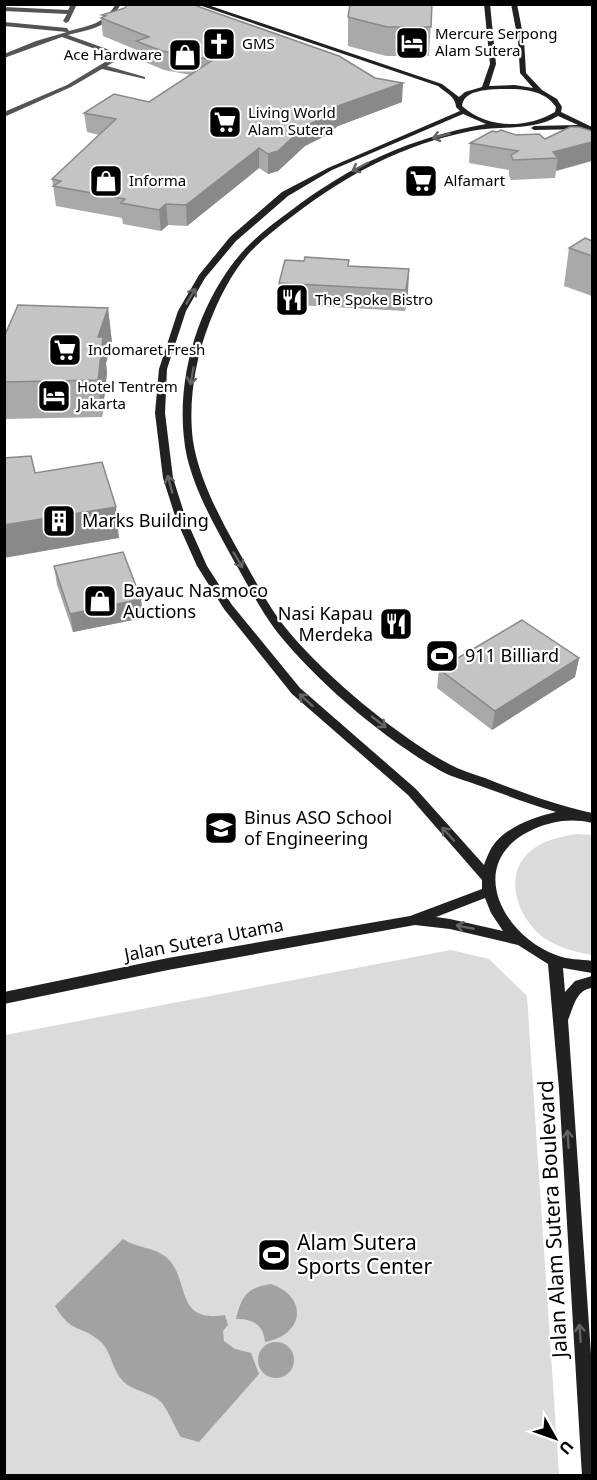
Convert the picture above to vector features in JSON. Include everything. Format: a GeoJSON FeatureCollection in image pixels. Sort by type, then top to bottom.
{"type":"FeatureCollection","features":[{"type":"Feature","properties":{"kind":"main road"},"geometry":{"type":"LineString","coordinates":[[198,4],[440,86],[454,95],[461,107],[484,122],[499,124]]}},
{"type":"Feature","properties":{"kind":"main road"},"geometry":{"type":"LineString","coordinates":[[484,88],[493,64],[487,4]]}},
{"type":"Feature","properties":{"kind":"main road"},"geometry":{"type":"LineString","coordinates":[[514,4],[521,40],[523,73],[540,92],[557,102],[558,113],[552,118],[535,123],[499,124],[435,137],[365,163],[312,197],[266,234],[244,255],[223,285],[206,321],[191,374],[187,421],[195,468],[214,517],[256,591],[286,635],[374,718],[444,768],[532,801],[588,817]]}},
{"type":"Feature","properties":{"kind":"main road"},"geometry":{"type":"LineString","coordinates":[[440,86],[514,87],[540,92]]}},
{"type":"Feature","properties":{"kind":"main road"},"geometry":{"type":"LineString","coordinates":[[461,107],[462,97],[484,88]]}},
{"type":"Feature","properties":{"kind":"main road"},"geometry":{"type":"LineString","coordinates":[[461,107],[330,169],[285,194],[233,239],[202,277],[181,313],[163,369],[160,413],[168,478],[181,519],[202,566],[228,607],[296,691],[412,792],[487,877]]}},
{"type":"Feature","properties":{"kind":"main road"},"geometry":{"type":"LineString","coordinates":[[558,113],[592,129]]}},
{"type":"Feature","properties":{"kind":"main road"},"geometry":{"type":"LineString","coordinates":[[468,129],[584,127]]}},
{"type":"Feature","properties":{"kind":"main road"},"geometry":{"type":"LineString","coordinates":[[588,817],[555,816],[529,824],[508,837],[493,855],[487,877],[488,892],[498,918],[518,940],[555,961],[592,967]]}},
{"type":"Feature","properties":{"kind":"main road","name":"Jalan Sutera Utama"},"geometry":{"type":"LineString","coordinates":[[4,998],[168,964],[411,921],[488,892]]}},
{"type":"Feature","properties":{"kind":"main road","name":"Jalan Sutera Utama"},"geometry":{"type":"LineString","coordinates":[[411,921],[450,924],[518,940]]}},
{"type":"Feature","properties":{"kind":"main road","name":"Jalan Alam Sutera Boulevard"},"geometry":{"type":"LineString","coordinates":[[555,961],[561,1021],[591,1476]]}},
{"type":"Feature","properties":{"kind":"main road"},"geometry":{"type":"LineString","coordinates":[[561,1021],[576,987],[582,983],[592,982]]}},
{"type":"Feature","properties":{"kind":"street"},"geometry":{"type":"LineString","coordinates":[[66,21],[74,4]]}},
{"type":"Feature","properties":{"kind":"street"},"geometry":{"type":"LineString","coordinates":[[4,56],[106,21],[119,4]]}},
{"type":"Feature","properties":{"kind":"street"},"geometry":{"type":"LineString","coordinates":[[4,9],[69,12]]}},
{"type":"Feature","properties":{"kind":"street"},"geometry":{"type":"LineString","coordinates":[[4,24],[78,31]]}},
{"type":"Feature","properties":{"kind":"street"},"geometry":{"type":"LineString","coordinates":[[4,115],[69,86],[118,57],[116,54],[62,35]]}},
{"type":"Feature","properties":{"kind":"street"},"geometry":{"type":"LineString","coordinates":[[102,67],[143,78]]}},
{"type":"Feature","properties":{"kind":"shaded area"},"geometry":{"type":"Polygon","coordinates":[[[576,834],[592,835],[592,955],[562,947],[544,938],[526,918],[516,893],[515,880],[518,868],[525,857],[545,842],[576,834]]]}},
{"type":"Feature","properties":{"kind":"shaded area","name":"Alam Sutera Sports Center"},"geometry":{"type":"Polygon","coordinates":[[[451,950],[489,959],[527,996],[559,1475],[5,1476],[5,1035],[451,950]]]}},
{"type":"Feature","properties":{"kind":"shaded area"},"geometry":{"type":"Polygon","coordinates":[[[123,1239],[166,1257],[174,1266],[185,1297],[197,1313],[209,1316],[225,1315],[228,1325],[223,1331],[224,1341],[235,1349],[251,1353],[259,1374],[199,1442],[181,1437],[160,1401],[124,1382],[117,1373],[105,1346],[94,1336],[67,1321],[55,1306],[123,1239]]]}},
{"type":"Feature","properties":{"kind":"shaded area"},"geometry":{"type":"Polygon","coordinates":[[[271,1284],[292,1298],[297,1315],[288,1332],[265,1342],[262,1331],[256,1324],[252,1321],[236,1319],[240,1304],[246,1294],[256,1288],[271,1284]]]}},
{"type":"Feature","properties":{"kind":"shaded area"},"geometry":{"type":"Polygon","coordinates":[[[276,1342],[289,1347],[294,1360],[289,1373],[276,1378],[263,1373],[258,1360],[263,1347],[276,1342]]]}},
{"type":"Feature","properties":{"kind":"building","name":"Living World Alam Sutera"},"geometry":{"type":"Polygon","coordinates":[[[127,4],[191,4],[339,56],[375,78],[403,83],[338,106],[326,117],[305,126],[278,151],[268,154],[259,148],[186,205],[166,204],[159,210],[121,203],[125,199],[53,186],[61,181],[52,179],[116,119],[84,113],[114,94],[149,102],[213,60],[162,51],[136,41],[149,37],[101,18],[106,16],[102,15],[125,8],[127,4]]]}},
{"type":"Feature","properties":{"kind":"building"},"geometry":{"type":"Polygon","coordinates":[[[350,4],[432,4],[431,27],[387,27],[348,17],[350,4]]]}},
{"type":"Feature","properties":{"kind":"building"},"geometry":{"type":"Polygon","coordinates":[[[570,127],[592,131],[592,142],[553,152],[558,158],[513,160],[511,155],[518,151],[470,143],[492,131],[501,130],[516,135],[539,134],[545,139],[570,127]]]}},
{"type":"Feature","properties":{"kind":"building"},"geometry":{"type":"Polygon","coordinates":[[[585,238],[592,241],[592,256],[569,248],[585,238]]]}},
{"type":"Feature","properties":{"kind":"building"},"geometry":{"type":"Polygon","coordinates":[[[305,257],[349,260],[348,266],[409,269],[406,290],[279,283],[285,260],[304,261],[305,257]]]}},
{"type":"Feature","properties":{"kind":"building"},"geometry":{"type":"Polygon","coordinates":[[[18,305],[108,308],[98,337],[103,337],[98,380],[4,382],[4,337],[18,305]]]}},
{"type":"Feature","properties":{"kind":"building"},"geometry":{"type":"Polygon","coordinates":[[[31,456],[35,473],[102,462],[116,507],[4,525],[4,458],[31,456]]]}},
{"type":"Feature","properties":{"kind":"building"},"geometry":{"type":"Polygon","coordinates":[[[123,552],[141,599],[70,614],[54,566],[123,552]]]}},
{"type":"Feature","properties":{"kind":"building"},"geometry":{"type":"Polygon","coordinates":[[[522,620],[579,658],[495,711],[439,669],[522,620]]]}},
{"type":"Feature","properties":{"kind":"place","name":"Mercure Serpong Alam Sutera"},"geometry":{"type":"Point","coordinates":[412,43]}},
{"type":"Feature","properties":{"kind":"place","name":"GMS"},"geometry":{"type":"Point","coordinates":[219,44]}},
{"type":"Feature","properties":{"kind":"place","name":"Ace Hardware"},"geometry":{"type":"Point","coordinates":[185,55]}},
{"type":"Feature","properties":{"kind":"place","name":"Living World Alam Sutera"},"geometry":{"type":"Point","coordinates":[225,122]}},
{"type":"Feature","properties":{"kind":"place","name":"Informa"},"geometry":{"type":"Point","coordinates":[106,181]}},
{"type":"Feature","properties":{"kind":"place","name":"Alfamart"},"geometry":{"type":"Point","coordinates":[421,181]}},
{"type":"Feature","properties":{"kind":"place","name":"The Spoke Bistro"},"geometry":{"type":"Point","coordinates":[292,300]}},
{"type":"Feature","properties":{"kind":"place","name":"Indomaret Fresh"},"geometry":{"type":"Point","coordinates":[65,350]}},
{"type":"Feature","properties":{"kind":"place","name":"Hotel Tentrem Jakarta"},"geometry":{"type":"Point","coordinates":[54,396]}},
{"type":"Feature","properties":{"kind":"place","name":"Marks Building"},"geometry":{"type":"Point","coordinates":[59,521]}},
{"type":"Feature","properties":{"kind":"place","name":"Bayauc Nasmoco Auctions"},"geometry":{"type":"Point","coordinates":[100,601]}},
{"type":"Feature","properties":{"kind":"place","name":"Nasi Kapau Merdeka"},"geometry":{"type":"Point","coordinates":[396,624]}},
{"type":"Feature","properties":{"kind":"place","name":"911 Billiard"},"geometry":{"type":"Point","coordinates":[442,656]}},
{"type":"Feature","properties":{"kind":"place","name":"Binus ASO School of Engineering"},"geometry":{"type":"Point","coordinates":[221,828]}},
{"type":"Feature","properties":{"kind":"place","name":"Alam Sutera Sports Center"},"geometry":{"type":"Point","coordinates":[274,1255]}}]}
